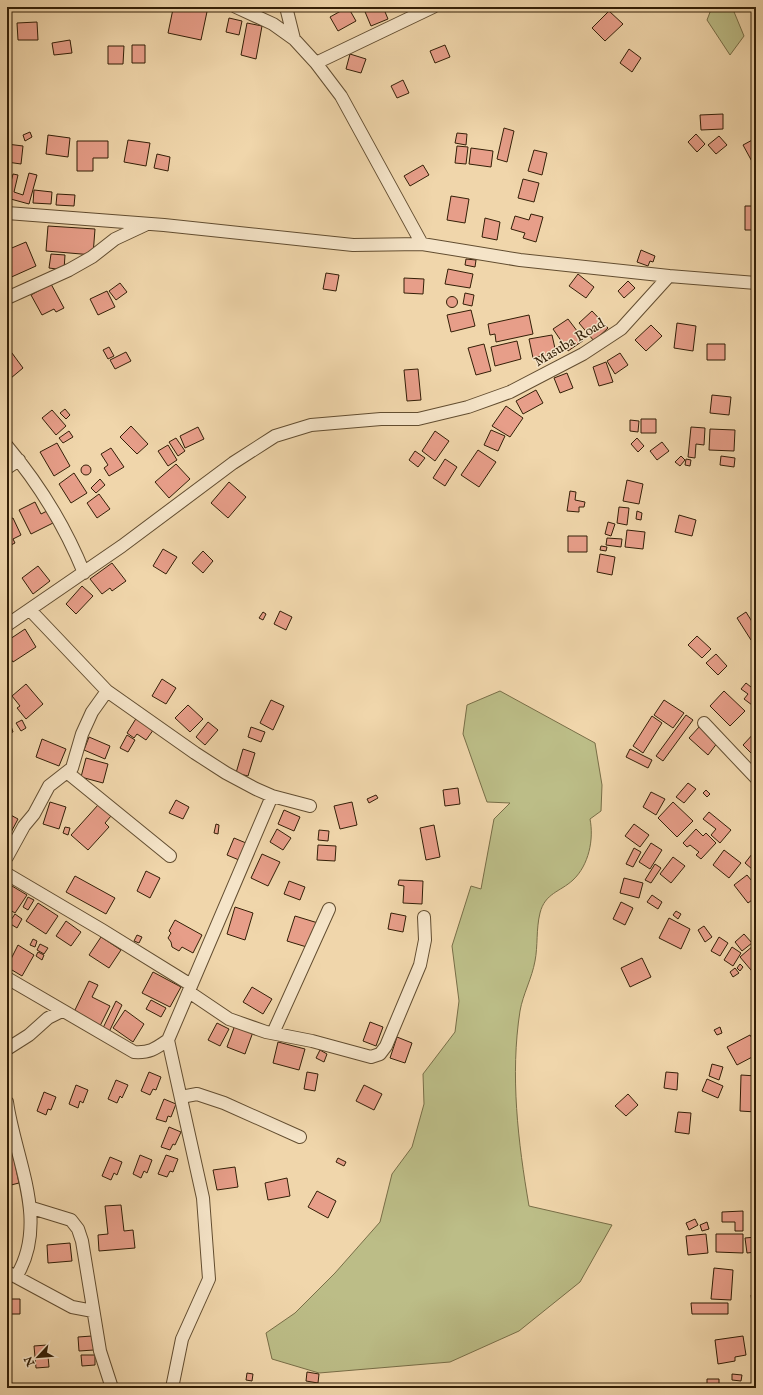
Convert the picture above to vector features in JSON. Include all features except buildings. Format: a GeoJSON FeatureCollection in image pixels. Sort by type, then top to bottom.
{"type":"FeatureCollection","features":[{"type":"Feature","properties":{"kind":"street"},"geometry":{"type":"LineString","coordinates":[[236,7],[273,24],[294,39],[316,63],[341,96],[422,244]]}},
{"type":"Feature","properties":{"kind":"street"},"geometry":{"type":"LineString","coordinates":[[286,7],[294,39]]}},
{"type":"Feature","properties":{"kind":"street"},"geometry":{"type":"LineString","coordinates":[[316,63],[433,7]]}},
{"type":"Feature","properties":{"kind":"street"},"geometry":{"type":"LineString","coordinates":[[7,213],[146,224],[353,245],[422,244],[520,260],[669,276],[756,283]]}},
{"type":"Feature","properties":{"kind":"street"},"geometry":{"type":"LineString","coordinates":[[7,298],[92,258],[115,239],[146,224]]}},
{"type":"Feature","properties":{"kind":"street","name":"Masuba Road"},"geometry":{"type":"LineString","coordinates":[[7,624],[84,573],[233,463],[275,436],[311,425],[381,419],[418,419],[468,407],[510,392],[583,354],[621,328],[669,276]]}},
{"type":"Feature","properties":{"kind":"street"},"geometry":{"type":"LineString","coordinates":[[7,446],[49,502],[74,549],[84,573]]}},
{"type":"Feature","properties":{"kind":"street"},"geometry":{"type":"LineString","coordinates":[[7,468],[19,460]]}},
{"type":"Feature","properties":{"kind":"street"},"geometry":{"type":"LineString","coordinates":[[30,610],[107,691],[226,773],[272,796],[310,806]]}},
{"type":"Feature","properties":{"kind":"street"},"geometry":{"type":"LineString","coordinates":[[7,857],[24,826],[34,814],[49,786],[68,773],[76,758],[82,734],[92,712],[107,691]]}},
{"type":"Feature","properties":{"kind":"street"},"geometry":{"type":"LineString","coordinates":[[704,723],[756,778]]}},
{"type":"Feature","properties":{"kind":"street"},"geometry":{"type":"LineString","coordinates":[[68,773],[170,856]]}},
{"type":"Feature","properties":{"kind":"street"},"geometry":{"type":"LineString","coordinates":[[7,978],[134,1052],[147,1053],[168,1040],[272,796]]}},
{"type":"Feature","properties":{"kind":"street"},"geometry":{"type":"LineString","coordinates":[[7,874],[102,930],[190,989],[229,1019],[273,1033],[312,1041],[371,1057],[380,1054],[386,1046],[420,965],[425,940],[424,917]]}},
{"type":"Feature","properties":{"kind":"street"},"geometry":{"type":"LineString","coordinates":[[273,1033],[329,909]]}},
{"type":"Feature","properties":{"kind":"street"},"geometry":{"type":"LineString","coordinates":[[7,1049],[29,1035],[48,1018],[62,1011]]}},
{"type":"Feature","properties":{"kind":"street"},"geometry":{"type":"LineString","coordinates":[[168,1040],[203,1198],[210,1279],[182,1339],[172,1388]]}},
{"type":"Feature","properties":{"kind":"street"},"geometry":{"type":"LineString","coordinates":[[181,1097],[197,1094],[224,1103],[300,1137]]}},
{"type":"Feature","properties":{"kind":"street"},"geometry":{"type":"LineString","coordinates":[[7,1104],[32,1208],[26,1257],[11,1274],[72,1308],[93,1311]]}},
{"type":"Feature","properties":{"kind":"street"},"geometry":{"type":"LineString","coordinates":[[32,1208],[71,1220],[78,1229],[82,1241],[100,1351],[112,1388]]}},
{"type":"Feature","properties":{"kind":"green space"},"geometry":{"type":"Polygon","coordinates":[[[712,7],[732,7],[744,36],[730,55],[707,20],[712,7]]]}},
{"type":"Feature","properties":{"kind":"green space"},"geometry":{"type":"Polygon","coordinates":[[[500,691],[595,743],[602,785],[601,811],[590,819],[591,843],[583,867],[573,880],[549,897],[542,906],[538,925],[535,961],[520,1011],[517,1035],[516,1084],[519,1133],[529,1206],[612,1225],[580,1282],[519,1331],[450,1362],[319,1373],[272,1359],[266,1333],[295,1313],[335,1273],[380,1222],[392,1174],[412,1147],[424,1104],[423,1074],[455,1032],[459,1001],[452,946],[471,886],[481,889],[494,819],[510,803],[487,802],[463,734],[467,705],[500,691]]]}}]}
